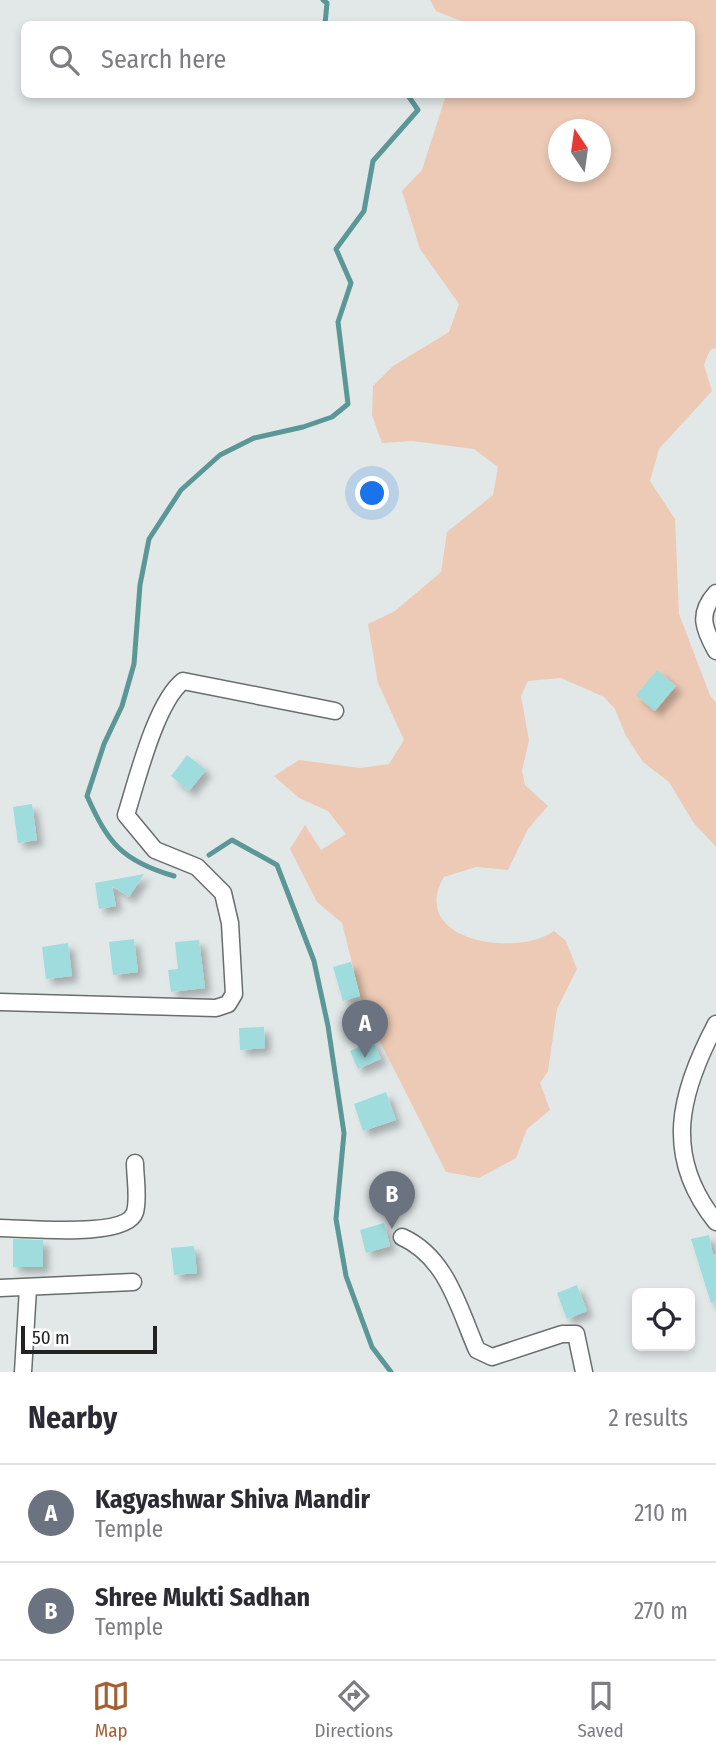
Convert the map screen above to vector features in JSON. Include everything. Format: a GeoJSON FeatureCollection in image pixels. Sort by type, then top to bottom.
{"type":"FeatureCollection","features":[{"type":"Feature","properties":{"kind":"street"},"geometry":{"type":"LineString","coordinates":[[716,593],[703,612],[704,629],[716,652]]}},
{"type":"Feature","properties":{"kind":"street"},"geometry":{"type":"LineString","coordinates":[[0,1002],[216,1008],[228,1004],[234,994],[230,923],[223,892],[197,867],[155,850],[126,815],[142,762],[171,690],[183,681],[335,711]]}},
{"type":"Feature","properties":{"kind":"street"},"geometry":{"type":"LineString","coordinates":[[716,1024],[694,1064],[680,1113],[686,1163],[703,1205],[716,1222]]}},
{"type":"Feature","properties":{"kind":"street"},"geometry":{"type":"LineString","coordinates":[[0,1228],[101,1229],[126,1224],[135,1213],[135,1163]]}},
{"type":"Feature","properties":{"kind":"street"},"geometry":{"type":"LineString","coordinates":[[402,1237],[437,1263],[477,1350],[492,1357],[526,1344],[576,1334],[584,1372]]}},
{"type":"Feature","properties":{"kind":"street"},"geometry":{"type":"LineString","coordinates":[[0,1288],[133,1282]]}},
{"type":"Feature","properties":{"kind":"street"},"geometry":{"type":"LineString","coordinates":[[23,1372],[28,1288]]}},
{"type":"Feature","properties":{"kind":"shaded area"},"geometry":{"type":"Polygon","coordinates":[[[430,0],[716,0],[716,348],[710,350],[704,365],[712,391],[659,449],[650,481],[675,519],[679,614],[710,695],[716,703],[716,847],[693,822],[669,782],[643,762],[626,736],[615,709],[604,697],[561,678],[528,681],[521,696],[529,740],[522,771],[525,785],[548,806],[528,829],[508,870],[476,867],[444,877],[437,899],[440,916],[453,929],[471,938],[493,943],[516,943],[537,939],[554,931],[566,941],[577,969],[557,1009],[548,1071],[540,1083],[550,1110],[527,1129],[516,1158],[479,1178],[446,1172],[363,1008],[342,923],[317,902],[290,849],[305,825],[321,850],[346,834],[328,811],[299,798],[274,776],[299,760],[360,768],[389,764],[404,740],[378,683],[368,624],[395,611],[441,572],[447,532],[493,495],[498,467],[474,449],[412,441],[382,443],[372,415],[373,386],[393,366],[449,332],[459,304],[420,249],[402,191],[422,170],[445,98],[695,98],[695,21],[461,21],[436,11],[430,0]]]}},
{"type":"Feature","properties":{"kind":"building"},"geometry":{"type":"Polygon","coordinates":[[[657,670],[676,686],[655,711],[636,695],[657,670]]]}},
{"type":"Feature","properties":{"kind":"building"},"geometry":{"type":"Polygon","coordinates":[[[187,755],[206,770],[189,791],[171,776],[187,755]]]}},
{"type":"Feature","properties":{"kind":"building"},"geometry":{"type":"Polygon","coordinates":[[[32,804],[37,840],[18,843],[13,807],[32,804]]]}},
{"type":"Feature","properties":{"kind":"building"},"geometry":{"type":"Polygon","coordinates":[[[144,874],[129,897],[112,886],[116,906],[99,909],[95,883],[144,874]]]}},
{"type":"Feature","properties":{"kind":"building"},"geometry":{"type":"Polygon","coordinates":[[[134,939],[138,972],[113,975],[109,942],[134,939]]]}},
{"type":"Feature","properties":{"kind":"building"},"geometry":{"type":"Polygon","coordinates":[[[199,940],[205,988],[171,992],[168,970],[178,969],[175,942],[199,940]]]}},
{"type":"Feature","properties":{"kind":"building"},"geometry":{"type":"Polygon","coordinates":[[[68,943],[72,976],[46,979],[42,947],[68,943]]]}},
{"type":"Feature","properties":{"kind":"building"},"geometry":{"type":"Polygon","coordinates":[[[351,962],[360,996],[343,1001],[333,967],[351,962]]]}},
{"type":"Feature","properties":{"kind":"building"},"geometry":{"type":"Polygon","coordinates":[[[264,1027],[265,1048],[240,1050],[239,1028],[264,1027]]]}},
{"type":"Feature","properties":{"kind":"building"},"geometry":{"type":"Polygon","coordinates":[[[373,1041],[381,1059],[358,1069],[350,1051],[373,1041]]]}},
{"type":"Feature","properties":{"kind":"building"},"geometry":{"type":"Polygon","coordinates":[[[386,1092],[396,1120],[363,1131],[354,1104],[386,1092]]]}},
{"type":"Feature","properties":{"kind":"building"},"geometry":{"type":"Polygon","coordinates":[[[384,1223],[390,1246],[366,1253],[360,1230],[384,1223]]]}},
{"type":"Feature","properties":{"kind":"building"},"geometry":{"type":"Polygon","coordinates":[[[709,1235],[713,1255],[716,1254],[716,1302],[711,1303],[691,1239],[709,1235]]]}},
{"type":"Feature","properties":{"kind":"building"},"geometry":{"type":"Polygon","coordinates":[[[13,1239],[43,1240],[43,1267],[13,1267],[13,1239]]]}},
{"type":"Feature","properties":{"kind":"building"},"geometry":{"type":"Polygon","coordinates":[[[194,1246],[197,1273],[174,1275],[171,1248],[194,1246]]]}},
{"type":"Feature","properties":{"kind":"building"},"geometry":{"type":"Polygon","coordinates":[[[577,1285],[587,1311],[567,1319],[557,1293],[577,1285]]]}},
{"type":"Feature","properties":{"kind":"waterway"},"geometry":{"type":"LineString","coordinates":[[323,0],[327,3],[325,21]]}},
{"type":"Feature","properties":{"kind":"waterway"},"geometry":{"type":"LineString","coordinates":[[174,876],[141,864],[119,848],[102,826],[87,796],[104,744],[122,706],[134,664],[140,585],[149,539],[181,490],[220,455],[254,438],[303,427],[332,417],[348,404],[338,322],[351,283],[336,249],[364,211],[373,161],[418,110],[410,98]]}},
{"type":"Feature","properties":{"kind":"waterway"},"geometry":{"type":"LineString","coordinates":[[209,855],[232,840],[277,865],[314,961],[328,1026],[344,1133],[336,1219],[346,1276],[372,1347],[391,1372]]}},
{"type":"Feature","properties":{"kind":"place","name":"Kagyashwar Shiva Mandir"},"geometry":{"type":"Point","coordinates":[365,1058]}},
{"type":"Feature","properties":{"kind":"place","name":"Shree Mukti Sadhan"},"geometry":{"type":"Point","coordinates":[392,1229]}}]}
